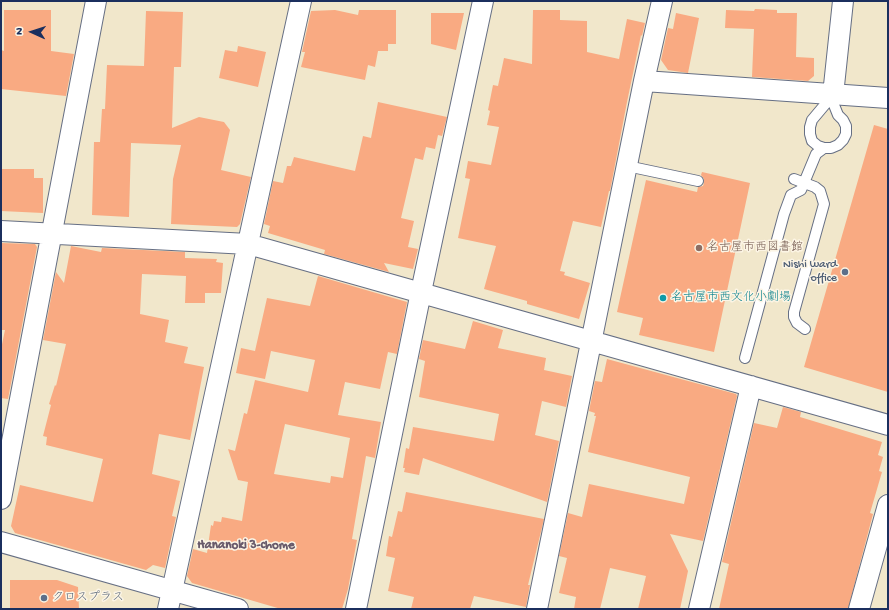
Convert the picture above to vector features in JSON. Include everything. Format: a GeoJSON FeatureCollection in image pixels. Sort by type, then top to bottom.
{"type":"FeatureCollection","features":[{"type":"Feature","properties":{"kind":"street"},"geometry":{"type":"LineString","coordinates":[[1,499],[96,1]]}},
{"type":"Feature","properties":{"kind":"street"},"geometry":{"type":"LineString","coordinates":[[170,600],[300,1]]}},
{"type":"Feature","properties":{"kind":"street"},"geometry":{"type":"LineString","coordinates":[[356,609],[420,292],[483,1]]}},
{"type":"Feature","properties":{"kind":"street"},"geometry":{"type":"LineString","coordinates":[[537,609],[644,81],[662,1]]}},
{"type":"Feature","properties":{"kind":"street"},"geometry":{"type":"LineString","coordinates":[[833,95],[843,1]]}},
{"type":"Feature","properties":{"kind":"street"},"geometry":{"type":"LineString","coordinates":[[644,81],[888,98]]}},
{"type":"Feature","properties":{"kind":"street"},"geometry":{"type":"LineString","coordinates":[[1,231],[248,244],[888,425]]}},
{"type":"Feature","properties":{"kind":"street"},"geometry":{"type":"LineString","coordinates":[[699,609],[751,386]]}},
{"type":"Feature","properties":{"kind":"street"},"geometry":{"type":"LineString","coordinates":[[859,609],[888,505]]}},
{"type":"Feature","properties":{"kind":"street"},"geometry":{"type":"LineString","coordinates":[[1,542],[170,600],[238,609]]}},
{"type":"Feature","properties":{"kind":"lane"},"geometry":{"type":"LineString","coordinates":[[833,95],[834,106],[838,115],[846,126],[846,134],[838,145],[832,148],[824,148],[818,146],[812,140],[810,127],[812,120],[833,95]]}},
{"type":"Feature","properties":{"kind":"lane"},"geometry":{"type":"LineString","coordinates":[[745,358],[784,214],[791,195],[801,190],[799,181],[816,154],[824,148]]}},
{"type":"Feature","properties":{"kind":"lane"},"geometry":{"type":"LineString","coordinates":[[627,166],[698,181]]}},
{"type":"Feature","properties":{"kind":"lane"},"geometry":{"type":"LineString","coordinates":[[799,181],[820,191],[824,204],[794,312],[794,317],[797,323],[805,329]]}},
{"type":"Feature","properties":{"kind":"building"},"geometry":{"type":"Polygon","coordinates":[[[755,9],[777,10],[777,13],[797,13],[796,57],[814,58],[814,76],[808,81],[752,77],[754,29],[725,28],[726,10],[754,11],[755,9]]]}},
{"type":"Feature","properties":{"kind":"building"},"geometry":{"type":"Polygon","coordinates":[[[4,10],[51,10],[51,51],[74,54],[66,96],[1,89],[1,50],[4,51],[4,10]]]}},
{"type":"Feature","properties":{"kind":"building"},"geometry":{"type":"Polygon","coordinates":[[[335,10],[358,15],[359,10],[396,10],[396,44],[388,44],[388,51],[378,51],[375,67],[368,65],[365,80],[301,67],[305,52],[302,52],[311,11],[335,10]]]}},
{"type":"Feature","properties":{"kind":"building"},"geometry":{"type":"Polygon","coordinates":[[[533,10],[560,10],[560,20],[587,21],[587,52],[619,59],[627,19],[645,23],[642,36],[641,35],[610,191],[601,227],[573,221],[560,271],[565,272],[564,275],[590,283],[579,319],[527,304],[527,301],[484,289],[496,246],[458,238],[470,179],[465,178],[468,161],[491,165],[499,127],[487,125],[490,111],[488,110],[493,85],[498,86],[504,58],[532,64],[533,10]]]}},
{"type":"Feature","properties":{"kind":"building"},"geometry":{"type":"Polygon","coordinates":[[[146,11],[183,12],[181,67],[174,67],[172,128],[199,117],[224,122],[230,130],[221,170],[251,177],[240,224],[237,227],[171,224],[173,179],[181,145],[131,143],[129,217],[92,215],[94,142],[100,142],[102,109],[105,109],[107,65],[144,66],[146,11]]]}},
{"type":"Feature","properties":{"kind":"building"},"geometry":{"type":"Polygon","coordinates":[[[431,13],[464,13],[456,50],[431,44],[431,13]]]}},
{"type":"Feature","properties":{"kind":"building"},"geometry":{"type":"Polygon","coordinates":[[[676,13],[699,18],[688,73],[668,70],[661,60],[668,28],[673,29],[676,13]]]}},
{"type":"Feature","properties":{"kind":"building"},"geometry":{"type":"Polygon","coordinates":[[[238,46],[266,52],[258,87],[219,78],[225,50],[237,52],[238,46]]]}},
{"type":"Feature","properties":{"kind":"building"},"geometry":{"type":"Polygon","coordinates":[[[378,102],[447,117],[442,136],[438,135],[435,149],[426,147],[423,160],[415,158],[401,218],[414,221],[408,247],[418,249],[413,269],[384,263],[389,272],[324,254],[325,250],[268,233],[270,226],[264,224],[273,181],[283,183],[287,166],[291,166],[294,157],[355,171],[363,136],[371,138],[378,102]]]}},
{"type":"Feature","properties":{"kind":"building"},"geometry":{"type":"Polygon","coordinates":[[[874,125],[888,129],[888,392],[804,367],[874,125]]]}},
{"type":"Feature","properties":{"kind":"building"},"geometry":{"type":"Polygon","coordinates":[[[1,169],[34,169],[34,178],[43,178],[43,213],[1,211],[1,169]]]}},
{"type":"Feature","properties":{"kind":"building","name":"名古屋市西図書館"},"geometry":{"type":"Polygon","coordinates":[[[702,172],[750,183],[714,352],[639,335],[643,318],[617,312],[646,180],[697,192],[698,187],[703,186],[704,183],[704,179],[701,175],[702,172]]]}},
{"type":"Feature","properties":{"kind":"building"},"geometry":{"type":"Polygon","coordinates":[[[1,243],[35,244],[37,247],[8,399],[1,398],[1,349],[5,330],[1,330],[1,243]]]}},
{"type":"Feature","properties":{"kind":"building"},"geometry":{"type":"Polygon","coordinates":[[[71,246],[101,252],[102,248],[185,252],[185,258],[217,259],[216,262],[223,263],[221,293],[205,293],[205,303],[185,303],[186,276],[142,274],[140,314],[169,320],[165,342],[188,347],[184,363],[204,367],[190,440],[159,434],[152,474],[180,481],[172,516],[176,517],[165,568],[153,565],[146,570],[15,533],[11,526],[20,485],[93,502],[103,459],[46,445],[47,437],[43,436],[51,405],[49,404],[55,385],[56,386],[66,344],[43,340],[56,272],[64,283],[71,246]]]}},
{"type":"Feature","properties":{"kind":"building"},"geometry":{"type":"Polygon","coordinates":[[[318,276],[407,302],[397,354],[388,352],[380,389],[345,382],[338,415],[381,422],[375,458],[366,456],[352,539],[357,540],[348,589],[342,609],[281,609],[192,583],[187,576],[193,549],[207,553],[211,525],[213,526],[214,521],[221,522],[222,517],[242,521],[248,482],[238,480],[228,449],[235,451],[244,413],[247,414],[255,380],[308,392],[315,360],[271,351],[265,379],[236,373],[241,348],[255,351],[267,298],[310,306],[318,276]],[[285,424],[274,474],[330,483],[331,476],[343,478],[350,438],[285,424]]]}},
{"type":"Feature","properties":{"kind":"building"},"geometry":{"type":"Polygon","coordinates":[[[473,321],[503,330],[498,348],[546,358],[544,370],[572,376],[566,407],[542,401],[535,435],[559,441],[547,502],[423,458],[419,475],[404,472],[405,468],[403,468],[406,448],[409,449],[413,427],[494,441],[499,414],[419,397],[425,361],[419,359],[423,340],[465,349],[473,321]]]}},
{"type":"Feature","properties":{"kind":"building"},"geometry":{"type":"Polygon","coordinates":[[[607,359],[736,394],[737,396],[703,541],[670,534],[688,571],[680,609],[638,609],[646,576],[610,568],[600,609],[574,609],[576,597],[559,593],[567,558],[559,556],[568,513],[582,517],[589,484],[684,504],[690,477],[588,452],[596,416],[594,416],[595,413],[589,411],[595,381],[602,382],[607,359]]]}},
{"type":"Feature","properties":{"kind":"building"},"geometry":{"type":"Polygon","coordinates":[[[783,407],[801,412],[800,417],[882,442],[878,455],[883,457],[879,471],[882,472],[870,513],[873,514],[848,609],[719,609],[729,564],[722,562],[754,423],[777,428],[783,407]]]}},
{"type":"Feature","properties":{"kind":"building"},"geometry":{"type":"Polygon","coordinates":[[[406,492],[544,519],[528,585],[530,585],[526,607],[474,596],[470,609],[411,609],[414,597],[388,591],[395,558],[386,556],[389,536],[392,537],[398,511],[402,512],[406,492]]]}},
{"type":"Feature","properties":{"kind":"building","name":"クロスプラス"},"geometry":{"type":"Polygon","coordinates":[[[10,580],[57,580],[78,587],[79,609],[10,609],[10,580]]]}},
{"type":"Feature","properties":{"kind":"place","name":"名古屋市西図書館"},"geometry":{"type":"Point","coordinates":[699,248]}},
{"type":"Feature","properties":{"kind":"place","name":"Nishi ward office"},"geometry":{"type":"Point","coordinates":[845,272]}},
{"type":"Feature","properties":{"kind":"place","name":"名古屋市西文化小劇場"},"geometry":{"type":"Point","coordinates":[663,298]}},
{"type":"Feature","properties":{"kind":"place","name":"クロスプラス"},"geometry":{"type":"Point","coordinates":[44,598]}},
{"type":"Feature","properties":{"kind":"district","name":"Hananoki 3-chome"},"geometry":{"type":"Point","coordinates":[246,546]}}]}
